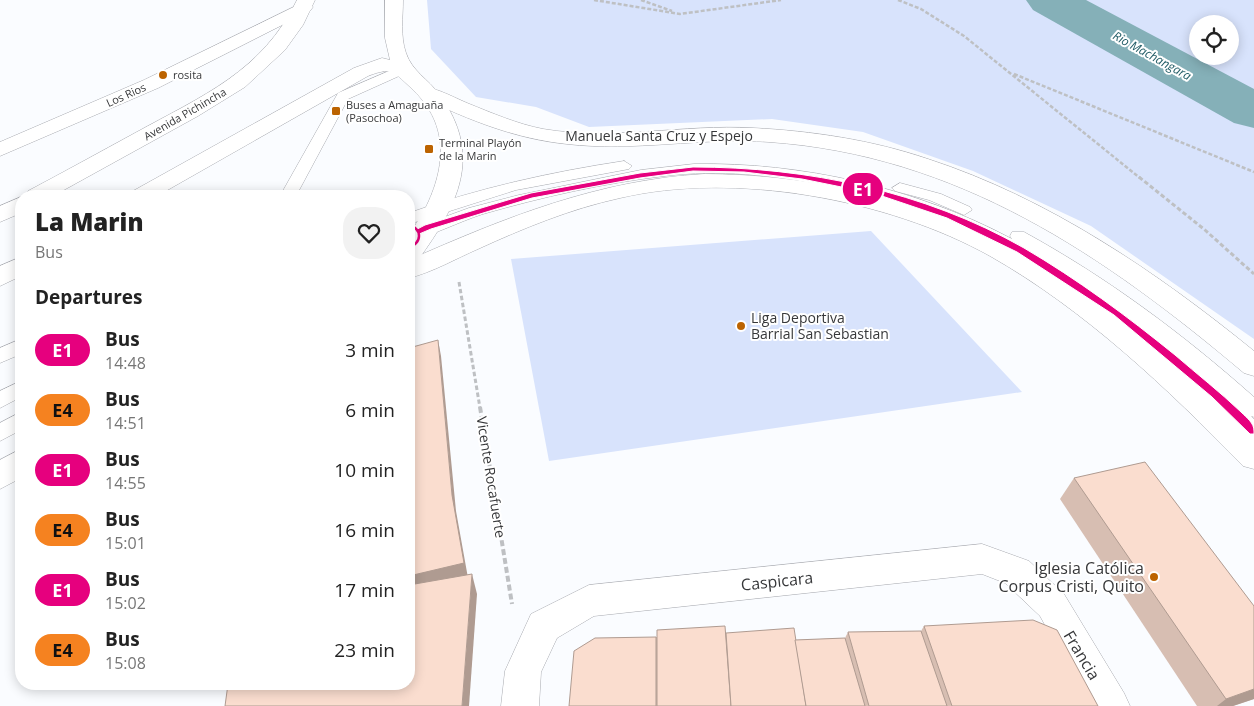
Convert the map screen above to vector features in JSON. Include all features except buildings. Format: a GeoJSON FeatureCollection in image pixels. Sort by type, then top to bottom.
{"type":"FeatureCollection","features":[{"type":"Feature","properties":{"kind":"main road"},"geometry":{"type":"LineString","coordinates":[[394,0],[394,40],[403,68],[430,94],[442,114],[452,143],[449,176],[437,208],[415,227]]}},
{"type":"Feature","properties":{"kind":"main road","name":"Los Rios"},"geometry":{"type":"LineString","coordinates":[[0,150],[150,84],[305,3]]}},
{"type":"Feature","properties":{"kind":"main road","name":"Avenida Pichincha"},"geometry":{"type":"LineString","coordinates":[[47,190],[226,91],[274,51],[305,3]]}},
{"type":"Feature","properties":{"kind":"main road"},"geometry":{"type":"LineString","coordinates":[[152,190],[360,72],[382,64],[403,68]]}},
{"type":"Feature","properties":{"kind":"main road","name":"Manuela Santa Cruz y Espejo"},"geometry":{"type":"LineString","coordinates":[[430,94],[500,124],[546,135],[590,139],[720,133],[768,136],[838,144],[921,164],[976,185],[1057,227],[1156,290],[1254,366]]}},
{"type":"Feature","properties":{"kind":"main road"},"geometry":{"type":"LineString","coordinates":[[415,267],[534,215],[622,190],[675,182],[704,180],[760,182],[824,192],[891,208],[980,242],[1075,301],[1168,375],[1254,458]]}},
{"type":"Feature","properties":{"kind":"main road"},"geometry":{"type":"LineString","coordinates":[[0,216],[15,207]]}},
{"type":"Feature","properties":{"kind":"main road"},"geometry":{"type":"LineString","coordinates":[[0,277],[15,268]]}},
{"type":"Feature","properties":{"kind":"main road"},"geometry":{"type":"LineString","coordinates":[[0,476],[15,466]]}},
{"type":"Feature","properties":{"kind":"main road","name":"Caspicara"},"geometry":{"type":"LineString","coordinates":[[521,688],[544,626],[589,601],[982,559],[1016,572],[1052,604]]}},
{"type":"Feature","properties":{"kind":"main road","name":"Francia"},"geometry":{"type":"LineString","coordinates":[[1052,604],[1112,706]]}},
{"type":"Feature","properties":{"kind":"lane"},"geometry":{"type":"LineString","coordinates":[[291,190],[343,96],[403,68]]}},
{"type":"Feature","properties":{"kind":"lane"},"geometry":{"type":"LineString","coordinates":[[437,208],[565,174],[656,161],[753,160],[830,170],[935,197],[994,223],[1058,257],[1150,319],[1254,409]]}},
{"type":"Feature","properties":{"kind":"lane"},"geometry":{"type":"LineString","coordinates":[[415,227],[531,195],[640,175],[693,169],[744,169],[802,176],[878,192],[950,216],[1020,250],[1117,313],[1216,394],[1254,431]]}},
{"type":"Feature","properties":{"kind":"lane"},"geometry":{"type":"LineString","coordinates":[[0,356],[15,349]]}},
{"type":"Feature","properties":{"kind":"lane"},"geometry":{"type":"LineString","coordinates":[[0,400],[15,391]]}},
{"type":"Feature","properties":{"kind":"lane"},"geometry":{"type":"LineString","coordinates":[[0,433],[15,424]]}},
{"type":"Feature","properties":{"kind":"path"},"geometry":{"type":"LineString","coordinates":[[594,0],[680,14],[781,0]]}},
{"type":"Feature","properties":{"kind":"path"},"geometry":{"type":"LineString","coordinates":[[641,0],[680,14]]}},
{"type":"Feature","properties":{"kind":"path"},"geometry":{"type":"LineString","coordinates":[[898,0],[921,9],[964,36],[1205,230],[1254,274]]}},
{"type":"Feature","properties":{"kind":"path"},"geometry":{"type":"LineString","coordinates":[[1009,72],[1254,172]]}},
{"type":"Feature","properties":{"kind":"path","name":"Vicente Rocafuerte"},"geometry":{"type":"LineString","coordinates":[[454,249],[521,688]]}},
{"type":"Feature","properties":{"kind":"shaded area"},"geometry":{"type":"Polygon","coordinates":[[[427,0],[1254,0],[1254,339],[1091,226],[973,171],[863,132],[772,119],[589,127],[536,107],[476,97],[431,49],[427,0]]]}},
{"type":"Feature","properties":{"kind":"shaded area","name":"Liga Deportiva Barrial San Sebastian"},"geometry":{"type":"Polygon","coordinates":[[[871,231],[1022,392],[549,461],[511,259],[871,231]]]}},
{"type":"Feature","properties":{"kind":"waterway","name":"Rio Machangara"},"geometry":{"type":"LineString","coordinates":[[1050,0],[1254,111]]}},
{"type":"Feature","properties":{"kind":"bus line","name":"E1"},"geometry":{"type":"LineString","coordinates":[[415,233],[428,227],[531,195],[640,175],[693,169],[744,169],[802,176],[878,192],[950,216],[1020,250],[1117,313],[1216,394],[1254,431]]}},
{"type":"Feature","properties":{"kind":"place","name":"rosita"},"geometry":{"type":"Point","coordinates":[163,75]}},
{"type":"Feature","properties":{"kind":"place","name":"Buses a Amaguaña (Pasochoa)"},"geometry":{"type":"Point","coordinates":[336,111]}},
{"type":"Feature","properties":{"kind":"place","name":"Terminal Playón de la Marin"},"geometry":{"type":"Point","coordinates":[429,149]}},
{"type":"Feature","properties":{"kind":"place","name":"Liga Deportiva Barrial San Sebastian"},"geometry":{"type":"Point","coordinates":[741,326]}},
{"type":"Feature","properties":{"kind":"place","name":"Iglesia Católica Corpus Cristi, Quito"},"geometry":{"type":"Point","coordinates":[1154,577]}}]}
